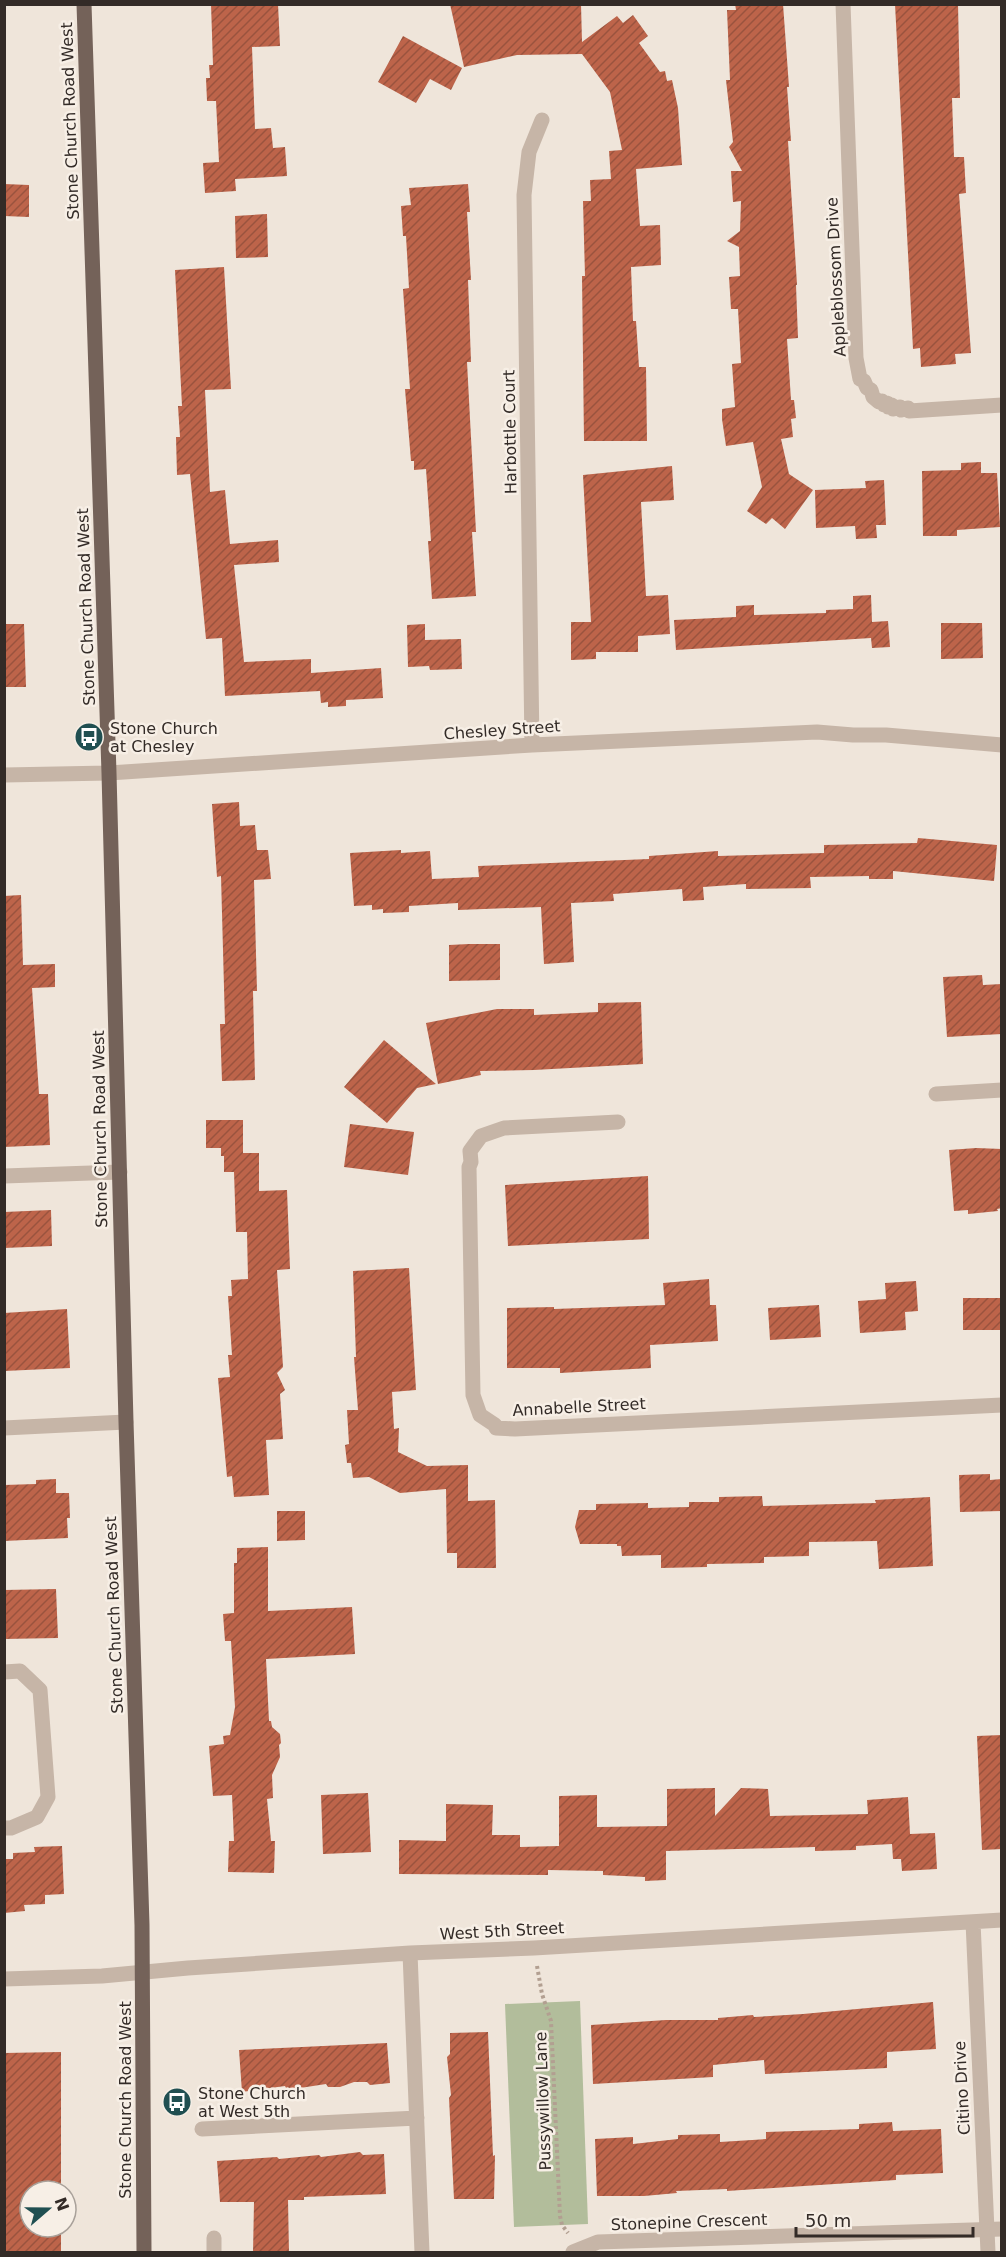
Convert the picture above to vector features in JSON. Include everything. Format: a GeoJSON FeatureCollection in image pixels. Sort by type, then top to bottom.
{"type":"FeatureCollection","features":[{"type":"Feature","properties":{"kind":"main road","name":"Stone Church Road West"},"geometry":{"type":"LineString","coordinates":[[84,4],[109,773],[142,1972],[144,2253]]}},
{"type":"Feature","properties":{"kind":"street","name":"Appleblossom Drive"},"geometry":{"type":"LineString","coordinates":[[843,4],[856,358],[860,368],[857,372],[860,379],[871,390],[873,397],[879,402],[882,401],[884,405],[892,405],[893,409],[900,406],[901,410],[908,408],[909,411],[1002,405]]}},
{"type":"Feature","properties":{"kind":"street","name":"Harbottle Court"},"geometry":{"type":"LineString","coordinates":[[532,745],[524,195],[529,152],[542,120]]}},
{"type":"Feature","properties":{"kind":"street","name":"Chesley Street"},"geometry":{"type":"LineString","coordinates":[[4,775],[109,773],[532,745],[818,732],[1002,745]]}},
{"type":"Feature","properties":{"kind":"street"},"geometry":{"type":"LineString","coordinates":[[936,1094],[1002,1090]]}},
{"type":"Feature","properties":{"kind":"street","name":"Annabelle Street"},"geometry":{"type":"LineString","coordinates":[[618,1122],[504,1128],[481,1136],[470,1151],[473,1395],[480,1415],[496,1428],[515,1429],[1002,1405]]}},
{"type":"Feature","properties":{"kind":"street"},"geometry":{"type":"LineString","coordinates":[[4,1176],[120,1172]]}},
{"type":"Feature","properties":{"kind":"street"},"geometry":{"type":"LineString","coordinates":[[4,1428],[126,1422]]}},
{"type":"Feature","properties":{"kind":"street"},"geometry":{"type":"LineString","coordinates":[[4,1672],[20,1671],[40,1690],[48,1797],[37,1817],[11,1828],[4,1828]]}},
{"type":"Feature","properties":{"kind":"street","name":"West 5th Street"},"geometry":{"type":"LineString","coordinates":[[4,1979],[102,1976],[410,1953],[534,1948],[1002,1920]]}},
{"type":"Feature","properties":{"kind":"street","name":"Citino Drive"},"geometry":{"type":"LineString","coordinates":[[973,1922],[994,2229],[988,2253]]}},
{"type":"Feature","properties":{"kind":"street"},"geometry":{"type":"LineString","coordinates":[[410,1953],[422,2253]]}},
{"type":"Feature","properties":{"kind":"street"},"geometry":{"type":"LineString","coordinates":[[202,2129],[417,2118]]}},
{"type":"Feature","properties":{"kind":"street","name":"Stonepine Crescent"},"geometry":{"type":"LineString","coordinates":[[576,2251],[598,2242],[994,2229]]}},
{"type":"Feature","properties":{"kind":"path","name":"Pussywillow Lane"},"geometry":{"type":"LineString","coordinates":[[534,1948],[542,1994],[551,2021],[560,2216],[562,2225],[576,2251]]}},
{"type":"Feature","properties":{"kind":"green space"},"geometry":{"type":"Polygon","coordinates":[[[580,2001],[588,2224],[514,2227],[505,2004],[580,2001]]]}},
{"type":"Feature","properties":{"kind":"building"},"geometry":{"type":"Polygon","coordinates":[[[211,4],[278,4],[280,46],[252,47],[255,129],[271,128],[273,148],[285,147],[287,176],[235,179],[236,191],[205,193],[203,163],[219,162],[216,101],[207,101],[206,78],[210,78],[209,65],[213,65],[211,4]]]}},
{"type":"Feature","properties":{"kind":"building"},"geometry":{"type":"Polygon","coordinates":[[[450,4],[581,4],[582,42],[617,16],[623,23],[633,15],[648,36],[639,43],[660,72],[665,71],[667,81],[672,80],[678,108],[682,165],[636,169],[640,226],[660,225],[661,265],[631,267],[633,321],[636,321],[639,367],[646,367],[647,441],[584,441],[583,201],[591,201],[590,180],[611,179],[609,151],[622,150],[610,92],[582,54],[517,55],[464,67],[450,4]]]}},
{"type":"Feature","properties":{"kind":"building"},"geometry":{"type":"Polygon","coordinates":[[[735,4],[783,4],[789,87],[787,87],[791,141],[788,141],[798,338],[787,339],[791,400],[794,400],[796,418],[791,419],[793,437],[781,439],[789,474],[813,490],[785,529],[772,518],[766,524],[747,511],[762,487],[753,442],[726,446],[722,419],[722,409],[735,407],[732,364],[741,363],[738,309],[731,309],[729,277],[740,276],[739,247],[727,241],[740,231],[741,201],[733,202],[731,171],[742,171],[729,147],[733,142],[726,80],[730,80],[727,10],[736,10],[735,4]]]}},
{"type":"Feature","properties":{"kind":"building"},"geometry":{"type":"Polygon","coordinates":[[[895,4],[958,4],[960,98],[952,98],[954,157],[964,157],[966,193],[959,194],[971,353],[955,354],[956,364],[921,367],[920,348],[913,349],[895,4]]]}},
{"type":"Feature","properties":{"kind":"building"},"geometry":{"type":"Polygon","coordinates":[[[403,36],[462,68],[451,90],[430,79],[416,103],[378,82],[403,36]]]}},
{"type":"Feature","properties":{"kind":"building"},"geometry":{"type":"Polygon","coordinates":[[[4,184],[29,185],[29,217],[4,216],[4,184]]]}},
{"type":"Feature","properties":{"kind":"building"},"geometry":{"type":"Polygon","coordinates":[[[468,184],[471,362],[467,362],[476,532],[472,532],[476,596],[432,599],[426,469],[414,470],[414,461],[411,461],[405,389],[410,389],[403,289],[409,288],[406,236],[403,236],[401,206],[411,205],[409,188],[468,184]]]}},
{"type":"Feature","properties":{"kind":"building"},"geometry":{"type":"Polygon","coordinates":[[[267,214],[268,257],[236,258],[235,216],[267,214]]]}},
{"type":"Feature","properties":{"kind":"building"},"geometry":{"type":"Polygon","coordinates":[[[224,267],[231,389],[205,390],[210,492],[225,490],[230,544],[278,540],[279,562],[234,565],[244,662],[311,659],[311,673],[381,668],[383,698],[346,700],[346,706],[328,707],[328,702],[321,703],[320,691],[225,696],[222,638],[206,639],[190,474],[177,475],[176,437],[180,437],[178,406],[182,406],[175,270],[224,267]]]}},
{"type":"Feature","properties":{"kind":"building"},"geometry":{"type":"Polygon","coordinates":[[[981,462],[981,473],[997,473],[1000,527],[957,530],[957,536],[923,536],[922,471],[961,470],[961,463],[981,462]]]}},
{"type":"Feature","properties":{"kind":"building"},"geometry":{"type":"Polygon","coordinates":[[[672,466],[674,500],[641,502],[646,596],[668,595],[670,634],[638,636],[638,652],[596,652],[596,659],[571,660],[571,622],[591,622],[583,475],[672,466]]]}},
{"type":"Feature","properties":{"kind":"building"},"geometry":{"type":"Polygon","coordinates":[[[884,480],[886,525],[876,525],[877,538],[856,539],[855,526],[816,528],[815,490],[866,488],[865,481],[884,480]]]}},
{"type":"Feature","properties":{"kind":"building"},"geometry":{"type":"Polygon","coordinates":[[[871,595],[872,622],[888,621],[890,647],[872,648],[871,638],[676,650],[674,620],[736,617],[736,606],[754,605],[754,615],[826,613],[826,610],[853,609],[853,596],[871,595]]]}},
{"type":"Feature","properties":{"kind":"building"},"geometry":{"type":"Polygon","coordinates":[[[941,623],[982,623],[983,658],[941,659],[941,623]]]}},
{"type":"Feature","properties":{"kind":"building"},"geometry":{"type":"Polygon","coordinates":[[[4,624],[24,624],[26,687],[4,687],[4,624]]]}},
{"type":"Feature","properties":{"kind":"building"},"geometry":{"type":"Polygon","coordinates":[[[425,624],[425,640],[461,639],[462,669],[430,670],[429,666],[408,667],[407,625],[425,624]]]}},
{"type":"Feature","properties":{"kind":"building"},"geometry":{"type":"Polygon","coordinates":[[[239,802],[240,826],[255,825],[257,850],[268,850],[271,879],[254,880],[257,991],[253,991],[255,1080],[222,1081],[220,1024],[225,1024],[221,876],[217,877],[212,804],[239,802]]]}},
{"type":"Feature","properties":{"kind":"building"},"geometry":{"type":"Polygon","coordinates":[[[918,838],[997,845],[994,881],[893,871],[893,879],[869,879],[869,876],[810,877],[811,888],[746,889],[746,884],[703,887],[704,900],[683,901],[682,889],[613,894],[614,901],[571,903],[574,962],[544,964],[541,907],[458,910],[458,903],[409,906],[409,912],[383,913],[383,909],[372,910],[372,905],[354,906],[350,853],[430,851],[432,879],[479,877],[478,866],[649,859],[649,856],[718,851],[718,856],[824,853],[824,845],[917,843],[918,838]]]}},
{"type":"Feature","properties":{"kind":"building"},"geometry":{"type":"Polygon","coordinates":[[[21,895],[23,965],[55,964],[55,987],[32,988],[39,1094],[48,1094],[50,1145],[4,1147],[4,896],[21,895]]]}},
{"type":"Feature","properties":{"kind":"building"},"geometry":{"type":"Polygon","coordinates":[[[500,944],[500,980],[449,981],[449,945],[500,944]]]}},
{"type":"Feature","properties":{"kind":"building"},"geometry":{"type":"Polygon","coordinates":[[[982,975],[983,985],[1002,984],[1002,1034],[947,1037],[943,977],[982,975]]]}},
{"type":"Feature","properties":{"kind":"building"},"geometry":{"type":"Polygon","coordinates":[[[641,1002],[643,1064],[480,1071],[481,1075],[438,1084],[426,1023],[497,1009],[534,1009],[534,1015],[598,1012],[598,1003],[641,1002]]]}},
{"type":"Feature","properties":{"kind":"building"},"geometry":{"type":"Polygon","coordinates":[[[384,1040],[436,1084],[417,1088],[387,1123],[344,1087],[384,1040]]]}},
{"type":"Feature","properties":{"kind":"building"},"geometry":{"type":"Polygon","coordinates":[[[206,1120],[243,1120],[243,1153],[259,1153],[259,1191],[287,1190],[290,1269],[277,1270],[283,1367],[277,1373],[285,1390],[280,1394],[283,1439],[266,1440],[269,1495],[234,1497],[232,1476],[227,1477],[218,1378],[230,1377],[228,1355],[232,1355],[228,1296],[232,1296],[231,1280],[248,1279],[247,1232],[236,1232],[234,1172],[224,1172],[224,1156],[221,1156],[221,1148],[206,1148],[206,1120]]]}},
{"type":"Feature","properties":{"kind":"building"},"geometry":{"type":"Polygon","coordinates":[[[350,1124],[414,1132],[408,1175],[344,1167],[350,1124]]]}},
{"type":"Feature","properties":{"kind":"building"},"geometry":{"type":"Polygon","coordinates":[[[1002,1149],[1002,1208],[997,1209],[998,1211],[968,1214],[968,1210],[954,1211],[949,1150],[1002,1149]]]}},
{"type":"Feature","properties":{"kind":"building"},"geometry":{"type":"Polygon","coordinates":[[[648,1176],[649,1239],[508,1246],[505,1185],[648,1176]]]}},
{"type":"Feature","properties":{"kind":"building"},"geometry":{"type":"Polygon","coordinates":[[[51,1210],[52,1246],[4,1248],[4,1212],[51,1210]]]}},
{"type":"Feature","properties":{"kind":"building"},"geometry":{"type":"Polygon","coordinates":[[[409,1268],[416,1390],[392,1392],[394,1429],[399,1428],[398,1452],[427,1466],[468,1465],[468,1501],[495,1500],[496,1568],[457,1568],[457,1553],[447,1553],[446,1489],[400,1493],[369,1477],[353,1478],[351,1463],[347,1463],[345,1445],[349,1444],[347,1410],[358,1410],[354,1357],[356,1357],[353,1271],[409,1268]]]}},
{"type":"Feature","properties":{"kind":"building"},"geometry":{"type":"Polygon","coordinates":[[[709,1279],[710,1305],[716,1305],[718,1341],[650,1345],[651,1368],[560,1373],[560,1368],[507,1368],[507,1308],[554,1307],[554,1309],[665,1305],[663,1283],[709,1279]]]}},
{"type":"Feature","properties":{"kind":"building"},"geometry":{"type":"Polygon","coordinates":[[[916,1281],[918,1311],[905,1312],[906,1330],[860,1333],[858,1301],[886,1299],[885,1283],[916,1281]]]}},
{"type":"Feature","properties":{"kind":"building"},"geometry":{"type":"Polygon","coordinates":[[[963,1298],[1002,1298],[1002,1330],[963,1330],[963,1298]]]}},
{"type":"Feature","properties":{"kind":"building"},"geometry":{"type":"Polygon","coordinates":[[[819,1305],[821,1337],[770,1340],[768,1308],[819,1305]]]}},
{"type":"Feature","properties":{"kind":"building"},"geometry":{"type":"Polygon","coordinates":[[[67,1309],[70,1368],[4,1371],[4,1313],[67,1309]]]}},
{"type":"Feature","properties":{"kind":"building"},"geometry":{"type":"Polygon","coordinates":[[[990,1474],[990,1480],[1002,1479],[1002,1511],[960,1512],[959,1475],[990,1474]]]}},
{"type":"Feature","properties":{"kind":"building"},"geometry":{"type":"Polygon","coordinates":[[[56,1479],[56,1493],[69,1493],[68,1538],[4,1541],[4,1485],[36,1484],[36,1480],[56,1479]]]}},
{"type":"Feature","properties":{"kind":"building"},"geometry":{"type":"Polygon","coordinates":[[[762,1496],[763,1506],[876,1503],[875,1500],[930,1497],[933,1566],[879,1569],[877,1541],[809,1542],[809,1556],[764,1557],[764,1563],[661,1568],[661,1555],[622,1556],[621,1546],[617,1544],[580,1544],[575,1527],[579,1510],[596,1510],[596,1504],[648,1503],[648,1508],[689,1507],[689,1502],[719,1502],[719,1497],[762,1496]]]}},
{"type":"Feature","properties":{"kind":"building"},"geometry":{"type":"Polygon","coordinates":[[[277,1511],[305,1511],[305,1540],[277,1541],[277,1511]]]}},
{"type":"Feature","properties":{"kind":"building"},"geometry":{"type":"Polygon","coordinates":[[[268,1547],[268,1611],[352,1607],[355,1654],[266,1659],[269,1721],[280,1734],[281,1743],[279,1745],[280,1757],[272,1775],[273,1798],[267,1799],[271,1841],[275,1841],[274,1873],[228,1872],[229,1841],[234,1841],[232,1795],[213,1796],[209,1746],[224,1744],[223,1736],[230,1735],[235,1707],[231,1641],[225,1641],[223,1614],[234,1613],[234,1563],[237,1563],[237,1548],[268,1547]]]}},
{"type":"Feature","properties":{"kind":"building"},"geometry":{"type":"Polygon","coordinates":[[[56,1589],[58,1638],[4,1639],[4,1590],[56,1589]]]}},
{"type":"Feature","properties":{"kind":"building"},"geometry":{"type":"Polygon","coordinates":[[[1002,1735],[1002,1849],[982,1850],[977,1736],[1002,1735]]]}},
{"type":"Feature","properties":{"kind":"building"},"geometry":{"type":"Polygon","coordinates":[[[715,1788],[715,1816],[741,1788],[768,1789],[770,1816],[868,1814],[867,1800],[908,1797],[910,1834],[935,1833],[937,1869],[902,1871],[901,1859],[893,1859],[892,1844],[856,1846],[856,1850],[815,1851],[815,1847],[666,1851],[666,1880],[645,1881],[645,1877],[603,1875],[603,1871],[548,1870],[548,1875],[399,1874],[399,1840],[446,1841],[446,1804],[493,1805],[492,1835],[520,1835],[520,1847],[559,1846],[559,1796],[597,1795],[597,1827],[667,1826],[667,1789],[715,1788]]]}},
{"type":"Feature","properties":{"kind":"building"},"geometry":{"type":"Polygon","coordinates":[[[368,1793],[371,1852],[323,1854],[321,1795],[368,1793]]]}},
{"type":"Feature","properties":{"kind":"building"},"geometry":{"type":"Polygon","coordinates":[[[62,1846],[64,1894],[45,1895],[45,1904],[24,1905],[25,1911],[4,1913],[4,1859],[13,1859],[13,1853],[35,1852],[34,1847],[62,1846]]]}},
{"type":"Feature","properties":{"kind":"building"},"geometry":{"type":"Polygon","coordinates":[[[933,2002],[936,2049],[887,2052],[887,2068],[765,2074],[764,2060],[713,2065],[713,2077],[593,2084],[591,2025],[666,2020],[718,2020],[718,2018],[753,2015],[754,2017],[803,2014],[933,2002]]]}},
{"type":"Feature","properties":{"kind":"building"},"geometry":{"type":"Polygon","coordinates":[[[488,2032],[493,2156],[495,2155],[494,2199],[454,2199],[449,2098],[451,2095],[447,2057],[450,2054],[450,2033],[488,2032]]]}},
{"type":"Feature","properties":{"kind":"building"},"geometry":{"type":"Polygon","coordinates":[[[387,2043],[390,2083],[370,2085],[367,2082],[354,2082],[340,2087],[328,2087],[326,2084],[287,2090],[285,2086],[242,2092],[239,2050],[387,2043]]]}},
{"type":"Feature","properties":{"kind":"building"},"geometry":{"type":"Polygon","coordinates":[[[61,2052],[61,2179],[18,2179],[18,2239],[61,2239],[61,2253],[4,2253],[4,2053],[61,2052]]]}},
{"type":"Feature","properties":{"kind":"building"},"geometry":{"type":"Polygon","coordinates":[[[892,2122],[893,2131],[941,2129],[943,2173],[896,2175],[896,2180],[727,2191],[727,2189],[676,2191],[677,2193],[644,2196],[597,2196],[595,2139],[633,2137],[633,2144],[678,2139],[678,2135],[720,2134],[720,2142],[766,2139],[766,2132],[859,2129],[859,2124],[892,2122]]]}},
{"type":"Feature","properties":{"kind":"building"},"geometry":{"type":"Polygon","coordinates":[[[360,2152],[363,2155],[384,2154],[386,2194],[304,2197],[304,2200],[288,2200],[289,2253],[253,2253],[254,2202],[220,2202],[217,2161],[319,2155],[321,2157],[360,2152]]]}},
{"type":"Feature","properties":{"kind":"place","name":"Stone Church at Chesley"},"geometry":{"type":"Point","coordinates":[89,737]}},
{"type":"Feature","properties":{"kind":"place","name":"Stone Church at West 5th"},"geometry":{"type":"Point","coordinates":[177,2102]}}]}
